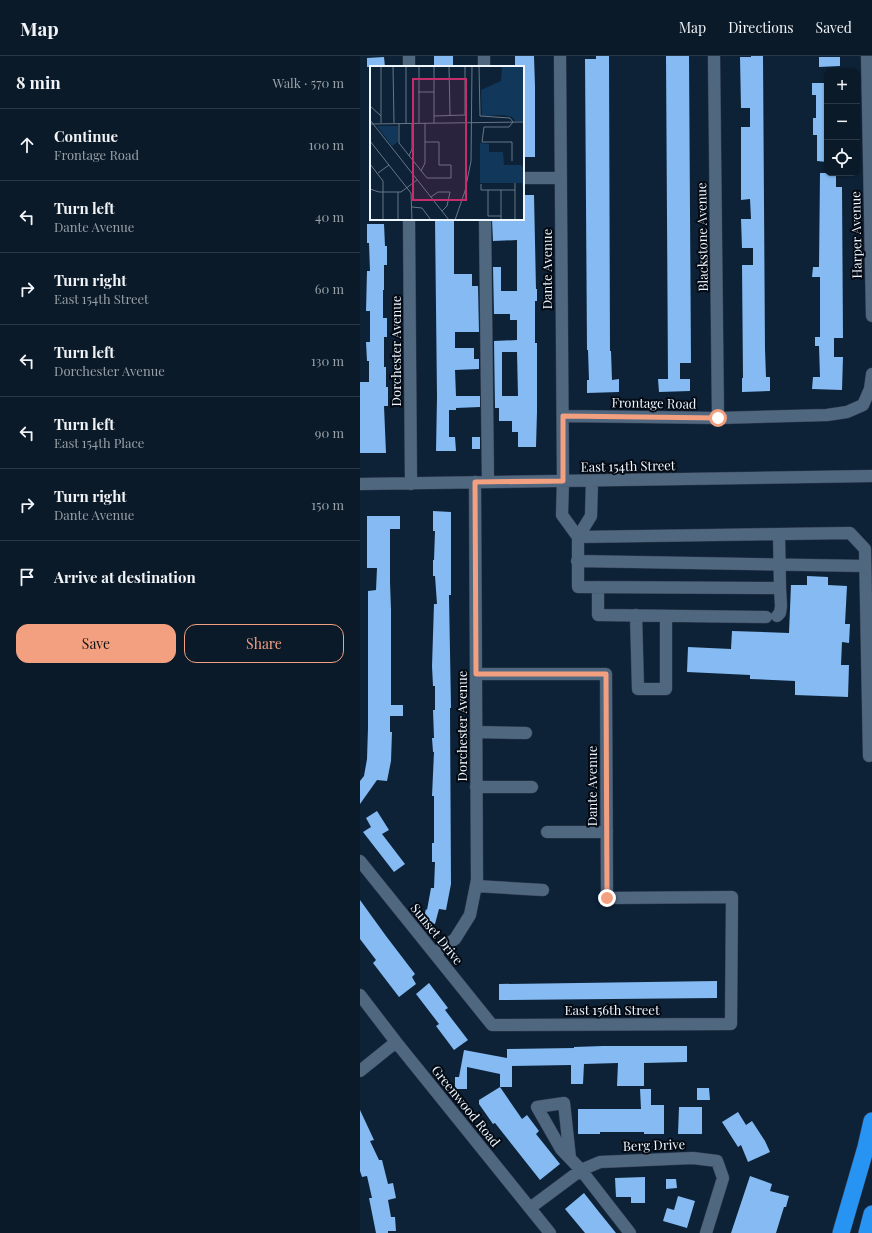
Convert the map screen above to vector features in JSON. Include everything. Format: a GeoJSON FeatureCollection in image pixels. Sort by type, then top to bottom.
{"type":"FeatureCollection","features":[{"type":"Feature","properties":{"kind":"highway"},"geometry":{"type":"LineString","coordinates":[[841,1233],[872,1121]]}},
{"type":"Feature","properties":{"kind":"highway"},"geometry":{"type":"LineString","coordinates":[[867,1233],[872,1214]]}},
{"type":"Feature","properties":{"kind":"street","name":"Dante Avenue"},"geometry":{"type":"LineString","coordinates":[[560,56],[563,416],[562,515],[578,537]]}},
{"type":"Feature","properties":{"kind":"street","name":"Blackstone Avenue"},"geometry":{"type":"LineString","coordinates":[[714,56],[718,418]]}},
{"type":"Feature","properties":{"kind":"street","name":"Harper Avenue"},"geometry":{"type":"LineString","coordinates":[[867,56],[872,316]]}},
{"type":"Feature","properties":{"kind":"street"},"geometry":{"type":"LineString","coordinates":[[524,178],[561,178]]}},
{"type":"Feature","properties":{"kind":"street","name":"Dorchester Avenue"},"geometry":{"type":"LineString","coordinates":[[410,220],[411,484]]}},
{"type":"Feature","properties":{"kind":"street"},"geometry":{"type":"LineString","coordinates":[[485,220],[488,482]]}},
{"type":"Feature","properties":{"kind":"street","name":"Frontage Road"},"geometry":{"type":"LineString","coordinates":[[563,416],[718,418],[827,415],[847,412],[863,405],[870,389],[872,374]]}},
{"type":"Feature","properties":{"kind":"street","name":"East 154th Street"},"geometry":{"type":"LineString","coordinates":[[360,484],[872,476]]}},
{"type":"Feature","properties":{"kind":"street"},"geometry":{"type":"LineString","coordinates":[[592,481],[591,516],[578,537],[578,587],[780,588]]}},
{"type":"Feature","properties":{"kind":"street","name":"Dorchester Avenue"},"geometry":{"type":"LineString","coordinates":[[435,954],[454,939],[463,927],[470,915],[476,886],[475,482]]}},
{"type":"Feature","properties":{"kind":"street"},"geometry":{"type":"LineString","coordinates":[[578,537],[850,533],[865,549],[869,756]]}},
{"type":"Feature","properties":{"kind":"street"},"geometry":{"type":"LineString","coordinates":[[598,587],[598,615],[771,617],[780,613],[781,606],[779,535]]}},
{"type":"Feature","properties":{"kind":"street"},"geometry":{"type":"LineString","coordinates":[[577,561],[865,566]]}},
{"type":"Feature","properties":{"kind":"street"},"geometry":{"type":"LineString","coordinates":[[636,615],[638,689],[666,689],[666,616]]}},
{"type":"Feature","properties":{"kind":"street","name":"Dante Avenue"},"geometry":{"type":"LineString","coordinates":[[476,674],[606,674],[607,898],[732,897],[731,1024]]}},
{"type":"Feature","properties":{"kind":"street"},"geometry":{"type":"LineString","coordinates":[[476,732],[526,733]]}},
{"type":"Feature","properties":{"kind":"street"},"geometry":{"type":"LineString","coordinates":[[476,787],[532,787]]}},
{"type":"Feature","properties":{"kind":"street"},"geometry":{"type":"LineString","coordinates":[[547,832],[606,832]]}},
{"type":"Feature","properties":{"kind":"street","name":"Sunset Drive"},"geometry":{"type":"LineString","coordinates":[[360,861],[492,1025]]}},
{"type":"Feature","properties":{"kind":"street"},"geometry":{"type":"LineString","coordinates":[[476,886],[543,890]]}},
{"type":"Feature","properties":{"kind":"street","name":"Greenwood Road"},"geometry":{"type":"LineString","coordinates":[[360,995],[550,1233]]}},
{"type":"Feature","properties":{"kind":"street","name":"East 156th Street"},"geometry":{"type":"LineString","coordinates":[[492,1025],[731,1024]]}},
{"type":"Feature","properties":{"kind":"street"},"geometry":{"type":"LineString","coordinates":[[360,1071],[396,1042]]}},
{"type":"Feature","properties":{"kind":"street"},"geometry":{"type":"LineString","coordinates":[[570,1158],[630,1233]]}},
{"type":"Feature","properties":{"kind":"street","name":"Berg Drive"},"geometry":{"type":"LineString","coordinates":[[530,1208],[581,1170],[600,1162],[693,1158],[717,1161],[723,1178],[706,1233]]}},
{"type":"Feature","properties":{"kind":"building"},"geometry":{"type":"Polygon","coordinates":[[[434,56],[453,56],[453,65],[434,66],[434,56]]]}},
{"type":"Feature","properties":{"kind":"building"},"geometry":{"type":"Polygon","coordinates":[[[515,56],[534,56],[535,157],[524,157],[524,66],[515,66],[515,56]]]}},
{"type":"Feature","properties":{"kind":"building"},"geometry":{"type":"Polygon","coordinates":[[[596,56],[609,56],[610,351],[612,380],[619,379],[619,392],[587,393],[587,380],[589,380],[587,350],[585,59],[596,59],[596,56]]]}},
{"type":"Feature","properties":{"kind":"building"},"geometry":{"type":"Polygon","coordinates":[[[666,56],[689,56],[691,363],[680,363],[680,379],[690,379],[690,391],[659,392],[658,379],[668,379],[666,56]]]}},
{"type":"Feature","properties":{"kind":"building"},"geometry":{"type":"Polygon","coordinates":[[[763,56],[765,349],[766,377],[770,377],[770,391],[742,392],[742,265],[753,265],[753,248],[742,248],[741,219],[751,219],[750,199],[741,200],[741,127],[750,127],[750,108],[741,108],[740,57],[763,56]]]}},
{"type":"Feature","properties":{"kind":"building"},"geometry":{"type":"Polygon","coordinates":[[[384,57],[385,66],[367,67],[367,58],[384,57]]]}},
{"type":"Feature","properties":{"kind":"building"},"geometry":{"type":"Polygon","coordinates":[[[819,57],[840,57],[840,66],[819,67],[819,57]]]}},
{"type":"Feature","properties":{"kind":"building"},"geometry":{"type":"Polygon","coordinates":[[[812,83],[824,83],[824,162],[817,161],[817,135],[813,135],[813,118],[816,118],[816,95],[812,95],[812,83]]]}},
{"type":"Feature","properties":{"kind":"building"},"geometry":{"type":"Polygon","coordinates":[[[820,173],[824,173],[824,176],[836,176],[836,187],[842,187],[843,338],[834,338],[834,357],[843,357],[842,390],[812,389],[813,377],[820,377],[819,346],[815,346],[815,337],[820,337],[820,277],[812,277],[813,267],[819,267],[820,173]]]}},
{"type":"Feature","properties":{"kind":"building"},"geometry":{"type":"Polygon","coordinates":[[[524,195],[534,195],[537,289],[537,301],[535,301],[535,343],[537,343],[536,447],[518,447],[518,432],[512,432],[512,421],[499,421],[499,408],[495,408],[494,341],[517,340],[517,320],[510,320],[510,314],[494,314],[493,267],[501,267],[501,291],[517,291],[517,240],[493,241],[492,220],[524,220],[524,195]],[[502,352],[502,396],[518,396],[517,352],[502,352]]]}},
{"type":"Feature","properties":{"kind":"building"},"geometry":{"type":"Polygon","coordinates":[[[435,220],[454,220],[454,274],[472,274],[472,286],[478,286],[479,332],[455,332],[455,348],[474,348],[474,359],[479,359],[479,369],[455,370],[456,396],[480,396],[480,407],[456,408],[456,410],[449,410],[449,437],[455,437],[456,451],[436,451],[437,397],[435,220]]]}},
{"type":"Feature","properties":{"kind":"building"},"geometry":{"type":"Polygon","coordinates":[[[367,224],[384,224],[385,246],[387,246],[387,265],[384,265],[383,290],[383,318],[387,318],[387,337],[384,337],[384,367],[386,367],[386,387],[388,387],[388,406],[384,406],[386,453],[360,453],[360,382],[369,382],[369,361],[367,361],[366,342],[370,342],[370,311],[366,311],[367,271],[370,271],[369,243],[367,243],[367,224]]]}},
{"type":"Feature","properties":{"kind":"building"},"geometry":{"type":"Polygon","coordinates":[[[472,437],[480,437],[480,449],[472,449],[472,437]]]}},
{"type":"Feature","properties":{"kind":"building"},"geometry":{"type":"Polygon","coordinates":[[[433,511],[451,512],[451,595],[449,595],[451,708],[451,884],[446,910],[439,909],[435,924],[423,921],[426,909],[427,910],[431,888],[434,888],[435,862],[432,862],[432,843],[434,843],[434,796],[432,796],[434,752],[432,738],[434,738],[433,710],[435,710],[435,686],[433,686],[432,666],[434,604],[437,604],[435,576],[433,576],[435,531],[433,531],[433,511]]]}},
{"type":"Feature","properties":{"kind":"building"},"geometry":{"type":"Polygon","coordinates":[[[367,516],[400,516],[400,529],[390,529],[391,705],[403,705],[403,716],[390,716],[390,732],[392,732],[391,761],[387,781],[377,780],[360,804],[360,781],[364,776],[367,759],[368,591],[376,590],[377,568],[367,568],[367,516]]]}},
{"type":"Feature","properties":{"kind":"building"},"geometry":{"type":"Polygon","coordinates":[[[807,576],[828,577],[828,585],[847,586],[845,624],[850,624],[849,643],[842,642],[841,665],[849,665],[848,697],[795,695],[795,681],[750,679],[750,675],[687,672],[688,647],[731,649],[732,631],[789,633],[791,585],[807,585],[807,576]]]}},
{"type":"Feature","properties":{"kind":"building"},"geometry":{"type":"Polygon","coordinates":[[[377,811],[389,830],[382,834],[405,864],[394,872],[363,832],[371,827],[366,818],[377,811]]]}},
{"type":"Feature","properties":{"kind":"building"},"geometry":{"type":"Polygon","coordinates":[[[360,900],[415,974],[412,977],[416,984],[399,997],[373,963],[376,960],[360,939],[360,900]]]}},
{"type":"Feature","properties":{"kind":"building"},"geometry":{"type":"Polygon","coordinates":[[[717,981],[717,998],[499,1000],[499,984],[717,981]]]}},
{"type":"Feature","properties":{"kind":"building"},"geometry":{"type":"Polygon","coordinates":[[[429,983],[448,1008],[445,1010],[468,1040],[454,1050],[436,1026],[439,1024],[416,994],[429,983]]]}},
{"type":"Feature","properties":{"kind":"building"},"geometry":{"type":"Polygon","coordinates":[[[603,1046],[687,1046],[687,1062],[644,1063],[644,1086],[617,1086],[618,1063],[584,1064],[583,1084],[571,1084],[571,1065],[512,1066],[512,1087],[500,1087],[500,1074],[467,1067],[467,1089],[455,1089],[455,1077],[459,1077],[464,1050],[507,1058],[507,1049],[603,1046]]]}},
{"type":"Feature","properties":{"kind":"building"},"geometry":{"type":"Polygon","coordinates":[[[500,1087],[522,1119],[527,1115],[539,1131],[536,1134],[560,1164],[540,1180],[495,1123],[493,1124],[479,1104],[479,1100],[500,1087]]]}},
{"type":"Feature","properties":{"kind":"building"},"geometry":{"type":"Polygon","coordinates":[[[697,1088],[709,1088],[710,1100],[697,1100],[697,1088]]]}},
{"type":"Feature","properties":{"kind":"building"},"geometry":{"type":"Polygon","coordinates":[[[640,1089],[651,1089],[651,1105],[664,1105],[664,1134],[644,1134],[644,1132],[600,1132],[600,1134],[578,1134],[578,1109],[641,1109],[640,1089]]]}},
{"type":"Feature","properties":{"kind":"building"},"geometry":{"type":"Polygon","coordinates":[[[679,1107],[702,1107],[702,1134],[678,1134],[679,1107]]]}},
{"type":"Feature","properties":{"kind":"building"},"geometry":{"type":"Polygon","coordinates":[[[360,1110],[374,1140],[370,1141],[379,1160],[382,1160],[388,1184],[393,1183],[396,1198],[388,1200],[391,1217],[395,1217],[396,1231],[376,1233],[369,1198],[372,1198],[367,1176],[362,1177],[360,1171],[360,1110]]]}},
{"type":"Feature","properties":{"kind":"building"},"geometry":{"type":"Polygon","coordinates":[[[738,1112],[746,1125],[752,1121],[770,1152],[748,1162],[741,1145],[738,1147],[722,1122],[738,1112]]]}},
{"type":"Feature","properties":{"kind":"building"},"geometry":{"type":"Polygon","coordinates":[[[750,1176],[772,1184],[770,1191],[789,1196],[776,1233],[731,1233],[750,1176]]]}},
{"type":"Feature","properties":{"kind":"building"},"geometry":{"type":"Polygon","coordinates":[[[645,1177],[645,1203],[631,1203],[631,1197],[616,1197],[615,1178],[645,1177]]]}},
{"type":"Feature","properties":{"kind":"building"},"geometry":{"type":"Polygon","coordinates":[[[666,1179],[676,1179],[677,1188],[666,1189],[666,1179]]]}},
{"type":"Feature","properties":{"kind":"building"},"geometry":{"type":"Polygon","coordinates":[[[584,1193],[616,1233],[585,1233],[565,1209],[584,1193]]]}},
{"type":"Feature","properties":{"kind":"building"},"geometry":{"type":"Polygon","coordinates":[[[678,1196],[695,1201],[687,1228],[663,1221],[667,1208],[674,1210],[678,1196]]]}},
{"type":"Feature","properties":{"kind":"route"},"geometry":{"type":"LineString","coordinates":[[607,898],[606,674],[476,674],[475,482],[563,481],[563,416],[718,418]]}}]}
